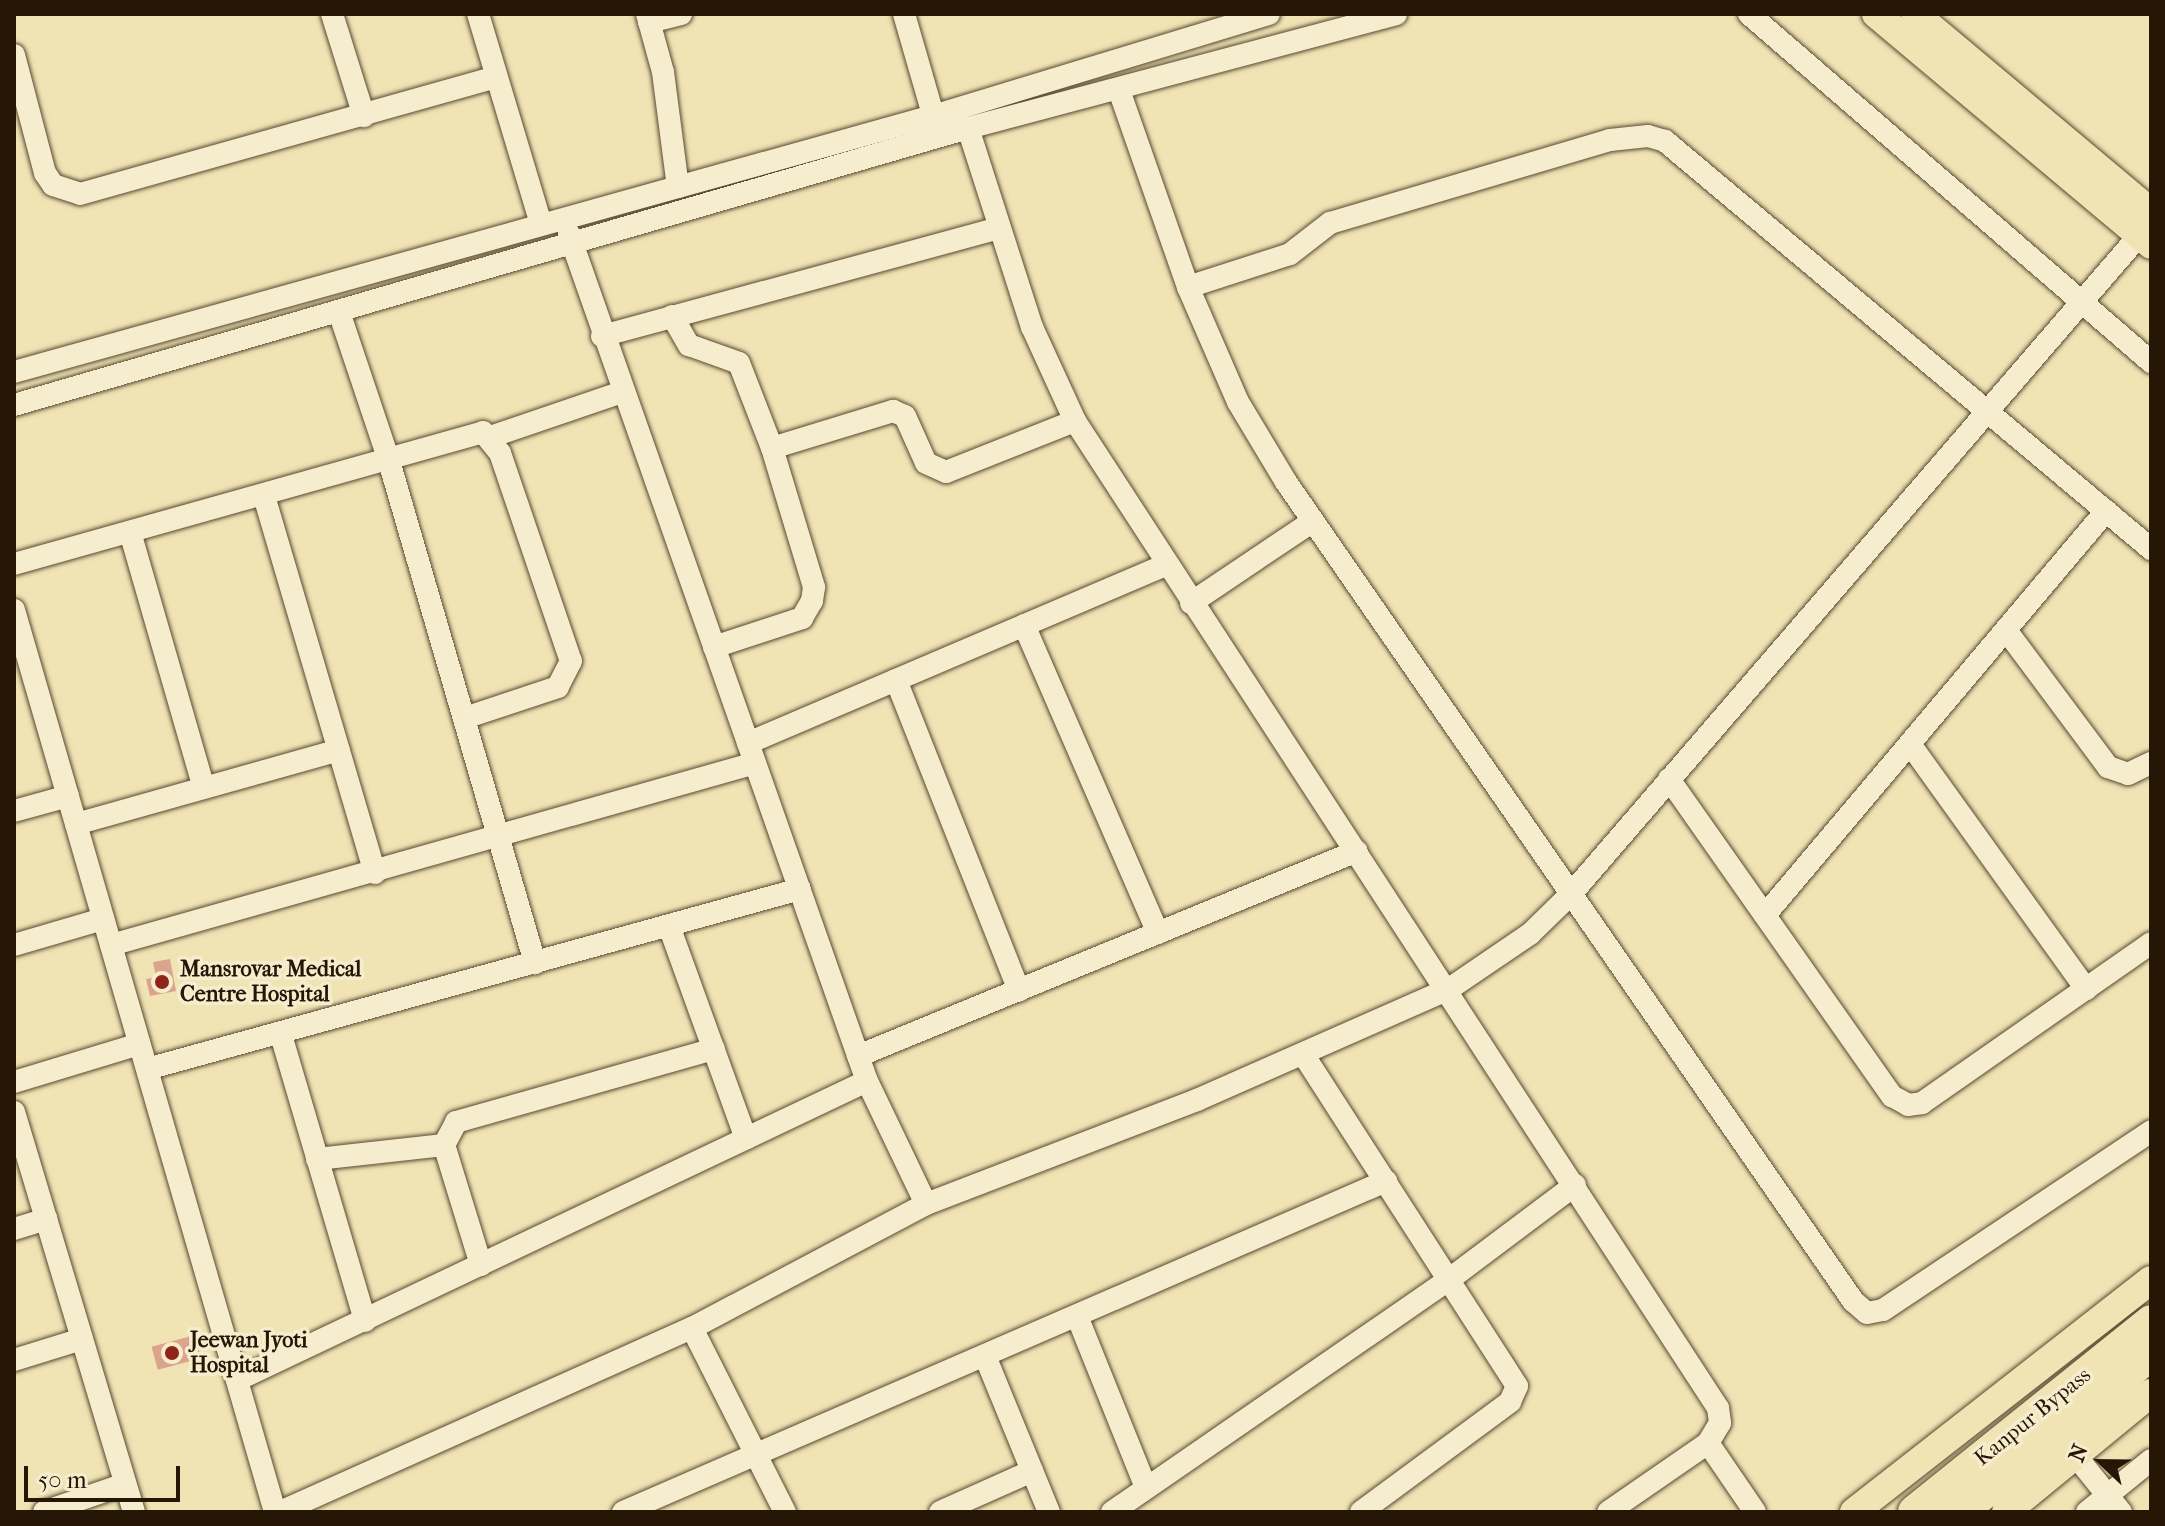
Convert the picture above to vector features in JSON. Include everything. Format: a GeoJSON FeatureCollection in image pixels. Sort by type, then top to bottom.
{"type":"FeatureCollection","features":[{"type":"Feature","properties":{"kind":"highway","name":"Kanpur Bypass"},"geometry":{"type":"LineString","coordinates":[[1915,1512],[2151,1322]]}},
{"type":"Feature","properties":{"kind":"highway","name":"Kanpur Bypass"},"geometry":{"type":"LineString","coordinates":[[1960,1512],[2151,1353]]}},
{"type":"Feature","properties":{"kind":"main road"},"geometry":{"type":"LineString","coordinates":[[1876,14],[2148,229]]}},
{"type":"Feature","properties":{"kind":"main road"},"geometry":{"type":"LineString","coordinates":[[1915,14],[2148,229]]}},
{"type":"Feature","properties":{"kind":"main road"},"geometry":{"type":"LineString","coordinates":[[1854,1512],[2151,1280]]}},
{"type":"Feature","properties":{"kind":"main road"},"geometry":{"type":"LineString","coordinates":[[2006,1512],[2151,1393]]}},
{"type":"Feature","properties":{"kind":"street"},"geometry":{"type":"LineString","coordinates":[[332,14],[364,116]]}},
{"type":"Feature","properties":{"kind":"street"},"geometry":{"type":"LineString","coordinates":[[478,14],[494,78],[541,224]]}},
{"type":"Feature","properties":{"kind":"street"},"geometry":{"type":"LineString","coordinates":[[678,187],[663,72],[648,18],[681,14]]}},
{"type":"Feature","properties":{"kind":"street"},"geometry":{"type":"LineString","coordinates":[[904,14],[940,138]]}},
{"type":"Feature","properties":{"kind":"street"},"geometry":{"type":"LineString","coordinates":[[14,372],[933,116],[1269,14]]}},
{"type":"Feature","properties":{"kind":"street"},"geometry":{"type":"LineString","coordinates":[[14,405],[968,128],[1396,14]]}},
{"type":"Feature","properties":{"kind":"street"},"geometry":{"type":"LineString","coordinates":[[1749,14],[2151,362]]}},
{"type":"Feature","properties":{"kind":"street"},"geometry":{"type":"LineString","coordinates":[[14,55],[45,173],[53,185],[80,194],[494,78]]}},
{"type":"Feature","properties":{"kind":"street"},"geometry":{"type":"LineString","coordinates":[[1119,90],[1188,287],[1238,402],[1313,521],[1867,1313],[1883,1310],[2151,1131]]}},
{"type":"Feature","properties":{"kind":"street"},"geometry":{"type":"LineString","coordinates":[[968,128],[1032,327],[1075,421],[1191,603],[1449,989],[1718,1408],[1720,1423],[1708,1443],[1608,1512]]}},
{"type":"Feature","properties":{"kind":"street"},"geometry":{"type":"LineString","coordinates":[[1188,287],[1290,254],[1330,223],[1610,140],[1648,136],[1665,141],[2151,549]]}},
{"type":"Feature","properties":{"kind":"street"},"geometry":{"type":"LineString","coordinates":[[565,218],[602,336],[867,1081],[926,1204]]}},
{"type":"Feature","properties":{"kind":"street"},"geometry":{"type":"LineString","coordinates":[[602,336],[1000,228]]}},
{"type":"Feature","properties":{"kind":"street"},"geometry":{"type":"LineString","coordinates":[[14,610],[277,1512],[692,1328],[926,1204],[1303,1054],[1449,989],[1530,934],[1571,894],[2148,229]]}},
{"type":"Feature","properties":{"kind":"street"},"geometry":{"type":"LineString","coordinates":[[339,312],[389,461],[501,836],[535,963]]}},
{"type":"Feature","properties":{"kind":"street"},"geometry":{"type":"LineString","coordinates":[[672,316],[689,345],[739,363],[772,448],[814,587],[812,601],[802,618],[714,647]]}},
{"type":"Feature","properties":{"kind":"street"},"geometry":{"type":"LineString","coordinates":[[14,564],[389,461],[473,432],[490,437],[622,392]]}},
{"type":"Feature","properties":{"kind":"street"},"geometry":{"type":"LineString","coordinates":[[772,448],[893,411],[905,416],[926,463],[946,472],[1075,421]]}},
{"type":"Feature","properties":{"kind":"street"},"geometry":{"type":"LineString","coordinates":[[465,718],[558,687],[571,661],[490,437]]}},
{"type":"Feature","properties":{"kind":"street"},"geometry":{"type":"LineString","coordinates":[[264,496],[375,873]]}},
{"type":"Feature","properties":{"kind":"street"},"geometry":{"type":"LineString","coordinates":[[1765,915],[2106,511]]}},
{"type":"Feature","properties":{"kind":"street"},"geometry":{"type":"LineString","coordinates":[[1191,603],[1313,521]]}},
{"type":"Feature","properties":{"kind":"street"},"geometry":{"type":"LineString","coordinates":[[130,532],[204,788]]}},
{"type":"Feature","properties":{"kind":"street"},"geometry":{"type":"LineString","coordinates":[[111,945],[501,836],[752,753],[896,680],[1166,565]]}},
{"type":"Feature","properties":{"kind":"street"},"geometry":{"type":"LineString","coordinates":[[1024,625],[1158,933]]}},
{"type":"Feature","properties":{"kind":"street"},"geometry":{"type":"LineString","coordinates":[[2006,630],[2108,767],[2128,774],[2151,763]]}},
{"type":"Feature","properties":{"kind":"street"},"geometry":{"type":"LineString","coordinates":[[896,680],[1019,990]]}},
{"type":"Feature","properties":{"kind":"street"},"geometry":{"type":"LineString","coordinates":[[1910,744],[2086,989]]}},
{"type":"Feature","properties":{"kind":"street"},"geometry":{"type":"LineString","coordinates":[[76,824],[339,750]]}},
{"type":"Feature","properties":{"kind":"street"},"geometry":{"type":"LineString","coordinates":[[1669,779],[1892,1096],[1908,1105],[1922,1103],[2151,943]]}},
{"type":"Feature","properties":{"kind":"street"},"geometry":{"type":"LineString","coordinates":[[14,811],[68,796]]}},
{"type":"Feature","properties":{"kind":"street"},"geometry":{"type":"LineString","coordinates":[[858,1056],[1357,851]]}},
{"type":"Feature","properties":{"kind":"street"},"geometry":{"type":"LineString","coordinates":[[147,1069],[281,1035],[800,889]]}},
{"type":"Feature","properties":{"kind":"street"},"geometry":{"type":"LineString","coordinates":[[14,945],[103,919]]}},
{"type":"Feature","properties":{"kind":"street"},"geometry":{"type":"LineString","coordinates":[[669,926],[746,1139]]}},
{"type":"Feature","properties":{"kind":"street"},"geometry":{"type":"LineString","coordinates":[[281,1035],[365,1321]]}},
{"type":"Feature","properties":{"kind":"street"},"geometry":{"type":"LineString","coordinates":[[14,1082],[139,1044]]}},
{"type":"Feature","properties":{"kind":"street"},"geometry":{"type":"LineString","coordinates":[[481,1265],[444,1145],[456,1122],[714,1049]]}},
{"type":"Feature","properties":{"kind":"street"},"geometry":{"type":"LineString","coordinates":[[1303,1054],[1514,1375],[1516,1393],[1361,1512]]}},
{"type":"Feature","properties":{"kind":"street"},"geometry":{"type":"LineString","coordinates":[[237,1380],[867,1081]]}},
{"type":"Feature","properties":{"kind":"street"},"geometry":{"type":"LineString","coordinates":[[14,1112],[134,1512]]}},
{"type":"Feature","properties":{"kind":"street"},"geometry":{"type":"LineString","coordinates":[[317,1159],[444,1145]]}},
{"type":"Feature","properties":{"kind":"street"},"geometry":{"type":"LineString","coordinates":[[634,1510],[1386,1181]]}},
{"type":"Feature","properties":{"kind":"street"},"geometry":{"type":"LineString","coordinates":[[1112,1512],[1451,1278],[1575,1185]]}},
{"type":"Feature","properties":{"kind":"street"},"geometry":{"type":"LineString","coordinates":[[14,1229],[46,1219]]}},
{"type":"Feature","properties":{"kind":"street"},"geometry":{"type":"LineString","coordinates":[[1077,1316],[1146,1488]]}},
{"type":"Feature","properties":{"kind":"street"},"geometry":{"type":"LineString","coordinates":[[692,1328],[785,1512]]}},
{"type":"Feature","properties":{"kind":"street"},"geometry":{"type":"LineString","coordinates":[[14,1360],[82,1339]]}},
{"type":"Feature","properties":{"kind":"street"},"geometry":{"type":"LineString","coordinates":[[985,1356],[1049,1512]]}},
{"type":"Feature","properties":{"kind":"street"},"geometry":{"type":"LineString","coordinates":[[1708,1443],[1755,1512]]}},
{"type":"Feature","properties":{"kind":"street"},"geometry":{"type":"LineString","coordinates":[[2075,1455],[2115,1503]]}},
{"type":"Feature","properties":{"kind":"street"},"geometry":{"type":"LineString","coordinates":[[2087,1512],[2115,1503],[2151,1460]]}},
{"type":"Feature","properties":{"kind":"street"},"geometry":{"type":"LineString","coordinates":[[940,1512],[974,1505],[1032,1471]]}},
{"type":"Feature","properties":{"kind":"street"},"geometry":{"type":"LineString","coordinates":[[44,1512],[125,1484]]}},
{"type":"Feature","properties":{"kind":"building"},"geometry":{"type":"Polygon","coordinates":[[[170,959],[176,991],[150,996],[146,979],[156,977],[153,962],[170,959]]]}},
{"type":"Feature","properties":{"kind":"building"},"geometry":{"type":"Polygon","coordinates":[[[195,1335],[201,1358],[158,1370],[152,1347],[195,1335]]]}},
{"type":"Feature","properties":{"kind":"place","name":"Mansrovar Medical Centre Hospital"},"geometry":{"type":"Point","coordinates":[162,982]}},
{"type":"Feature","properties":{"kind":"place","name":"Jeewan Jyoti Hospital"},"geometry":{"type":"Point","coordinates":[172,1353]}}]}
